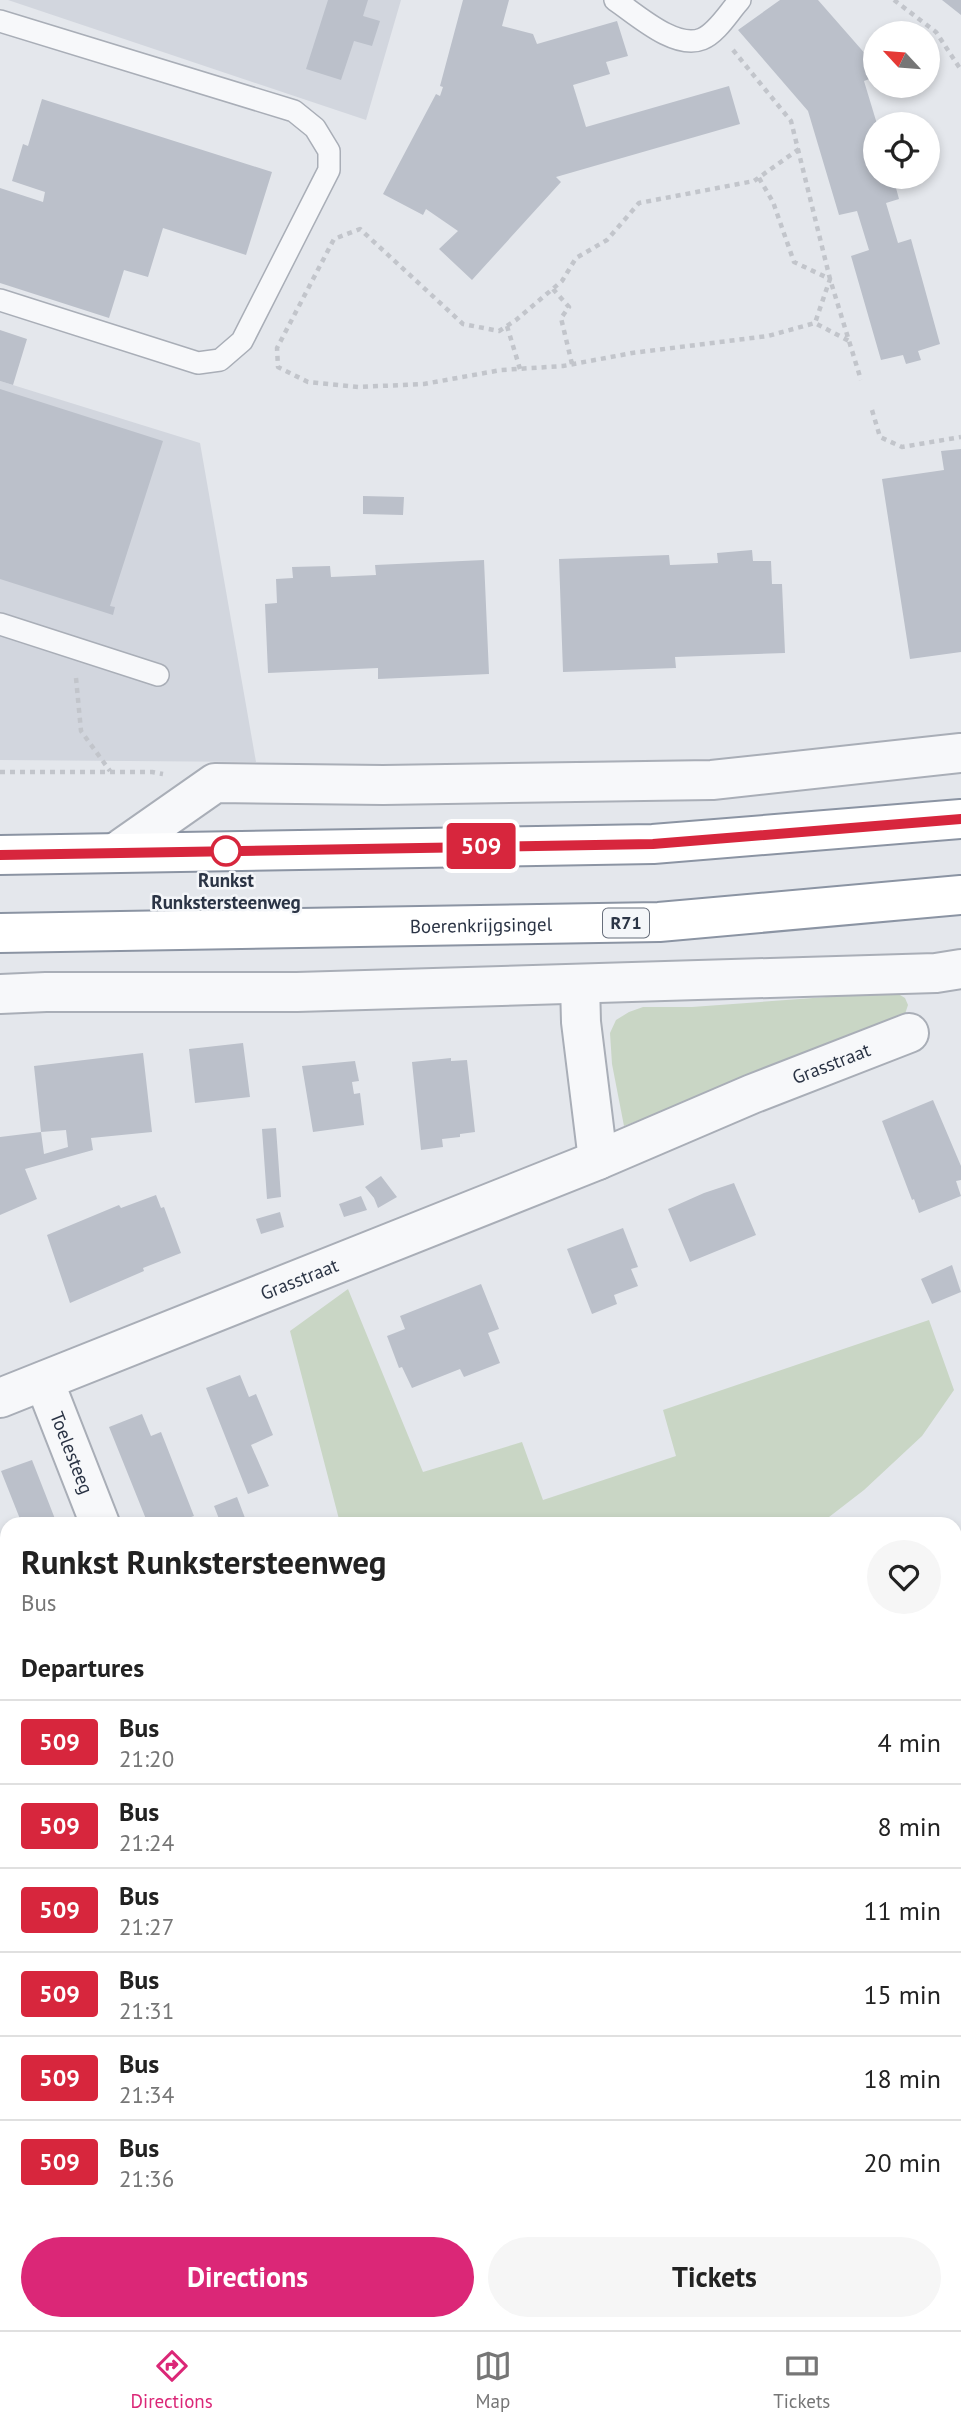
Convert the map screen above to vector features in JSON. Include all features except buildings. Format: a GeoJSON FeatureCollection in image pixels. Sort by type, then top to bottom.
{"type":"FeatureCollection","features":[{"type":"Feature","properties":{"kind":"highway"},"geometry":{"type":"LineString","coordinates":[[0,855],[653,844],[961,819]]}},
{"type":"Feature","properties":{"kind":"highway","name":"Boerenkrijgsingel"},"geometry":{"type":"LineString","coordinates":[[0,933],[659,922],[961,895]]}},
{"type":"Feature","properties":{"kind":"street"},"geometry":{"type":"LineString","coordinates":[[115,853],[215,783],[383,786],[712,780],[961,753]]}},
{"type":"Feature","properties":{"kind":"street"},"geometry":{"type":"LineString","coordinates":[[0,994],[297,992],[580,985],[936,973],[961,969]]}},
{"type":"Feature","properties":{"kind":"street"},"geometry":{"type":"LineString","coordinates":[[0,975],[46,992]]}},
{"type":"Feature","properties":{"kind":"street"},"geometry":{"type":"LineString","coordinates":[[580,985],[581,1022],[598,1160]]}},
{"type":"Feature","properties":{"kind":"street","name":"Grasstraat"},"geometry":{"type":"LineString","coordinates":[[0,1398],[909,1033]]}},
{"type":"Feature","properties":{"kind":"street","name":"Toelesteeg"},"geometry":{"type":"LineString","coordinates":[[44,1381],[97,1517]]}},
{"type":"Feature","properties":{"kind":"lane"},"geometry":{"type":"LineString","coordinates":[[615,0],[668,36],[684,41],[702,39],[715,29],[740,0]]}},
{"type":"Feature","properties":{"kind":"lane"},"geometry":{"type":"LineString","coordinates":[[0,21],[294,111],[315,128],[329,151],[329,170],[242,341],[220,360],[198,363],[0,300]]}},
{"type":"Feature","properties":{"kind":"lane"},"geometry":{"type":"LineString","coordinates":[[0,624],[158,675]]}},
{"type":"Feature","properties":{"kind":"path"},"geometry":{"type":"LineString","coordinates":[[894,0],[936,32],[961,70]]}},
{"type":"Feature","properties":{"kind":"path"},"geometry":{"type":"LineString","coordinates":[[715,29],[791,121],[830,279],[861,380]]}},
{"type":"Feature","properties":{"kind":"path"},"geometry":{"type":"LineString","coordinates":[[799,149],[754,181],[639,203],[607,240],[576,258],[562,281],[499,331],[463,324],[360,229],[334,239],[276,348],[278,367],[308,382],[358,387],[424,384],[768,336],[815,323],[849,341]]}},
{"type":"Feature","properties":{"kind":"path"},"geometry":{"type":"LineString","coordinates":[[759,178],[774,202],[794,262],[830,279]]}},
{"type":"Feature","properties":{"kind":"path"},"geometry":{"type":"LineString","coordinates":[[815,323],[830,279]]}},
{"type":"Feature","properties":{"kind":"path"},"geometry":{"type":"LineString","coordinates":[[553,289],[569,307],[561,318],[572,364]]}},
{"type":"Feature","properties":{"kind":"path"},"geometry":{"type":"LineString","coordinates":[[507,326],[520,369]]}},
{"type":"Feature","properties":{"kind":"path"},"geometry":{"type":"LineString","coordinates":[[872,410],[880,437],[902,447],[961,437]]}},
{"type":"Feature","properties":{"kind":"path"},"geometry":{"type":"LineString","coordinates":[[74,648],[81,731],[111,772]]}},
{"type":"Feature","properties":{"kind":"path"},"geometry":{"type":"LineString","coordinates":[[0,772],[152,772],[215,783]]}},
{"type":"Feature","properties":{"kind":"shaded area"},"geometry":{"type":"Polygon","coordinates":[[[8,0],[401,0],[366,120],[8,0]]]}},
{"type":"Feature","properties":{"kind":"shaded area"},"geometry":{"type":"Polygon","coordinates":[[[0,381],[200,443],[256,762],[0,760],[0,381]]]}},
{"type":"Feature","properties":{"kind":"green space"},"geometry":{"type":"Polygon","coordinates":[[[895,992],[905,998],[908,1005],[904,1017],[624,1126],[612,1064],[610,1033],[616,1020],[629,1012],[643,1007],[692,1007],[895,992]]]}},
{"type":"Feature","properties":{"kind":"green space"},"geometry":{"type":"Polygon","coordinates":[[[348,1289],[423,1472],[522,1442],[543,1500],[676,1456],[663,1410],[929,1320],[954,1390],[922,1436],[864,1490],[829,1517],[338,1517],[290,1331],[348,1289]]]}},
{"type":"Feature","properties":{"kind":"bus line","name":"509"},"geometry":{"type":"LineString","coordinates":[[0,855],[653,844],[961,819]]}},
{"type":"Feature","properties":{"kind":"place","name":"Runkst Runkstersteenweg"},"geometry":{"type":"Point","coordinates":[226,851]}}]}
